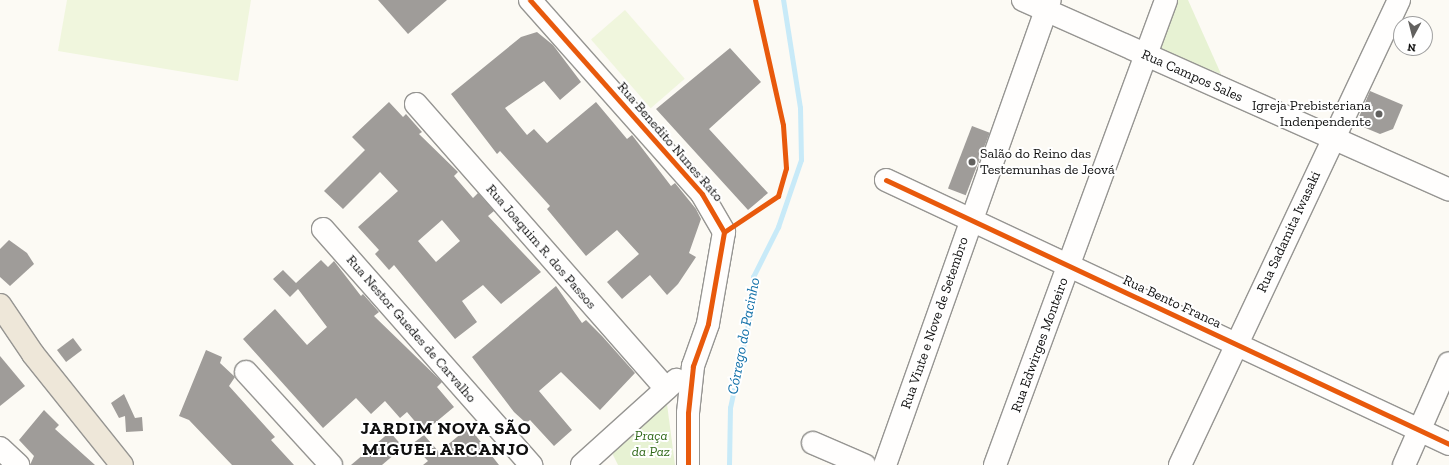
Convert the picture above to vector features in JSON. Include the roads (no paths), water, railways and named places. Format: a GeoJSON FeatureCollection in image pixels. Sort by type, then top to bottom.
{"type":"FeatureCollection","features":[{"type":"Feature","properties":{"kind":"main road"},"geometry":{"type":"LineString","coordinates":[[0,305],[33,354],[122,465]]}},
{"type":"Feature","properties":{"kind":"street","name":"Rua Benedito Nunes Rato"},"geometry":{"type":"LineString","coordinates":[[530,0],[702,194],[724,232],[708,324],[693,366],[688,413],[688,465]]}},
{"type":"Feature","properties":{"kind":"street","name":"Rua Campos Sales"},"geometry":{"type":"LineString","coordinates":[[1023,0],[1048,5],[1145,55],[1333,140],[1449,190]]}},
{"type":"Feature","properties":{"kind":"street","name":"Rua Edwirges Monteiro"},"geometry":{"type":"LineString","coordinates":[[995,465],[1166,0]]}},
{"type":"Feature","properties":{"kind":"street","name":"Rua Sadamita Iwasaki"},"geometry":{"type":"LineString","coordinates":[[1180,465],[1399,0]]}},
{"type":"Feature","properties":{"kind":"street","name":"Rua Vinte e Nove de Setembro"},"geometry":{"type":"LineString","coordinates":[[885,465],[1048,5]]}},
{"type":"Feature","properties":{"kind":"street","name":"Rua Joaquim R. dos Passos"},"geometry":{"type":"LineString","coordinates":[[416,104],[666,389]]}},
{"type":"Feature","properties":{"kind":"street","name":"Rua Bento Franca"},"geometry":{"type":"LineString","coordinates":[[886,180],[1236,346],[1449,444]]}},
{"type":"Feature","properties":{"kind":"street","name":"Rua Nestor Guedes de Carvalho"},"geometry":{"type":"LineString","coordinates":[[323,229],[531,465]]}},
{"type":"Feature","properties":{"kind":"street"},"geometry":{"type":"LineString","coordinates":[[1404,465],[1449,363]]}},
{"type":"Feature","properties":{"kind":"street"},"geometry":{"type":"LineString","coordinates":[[591,462],[666,389],[693,366]]}},
{"type":"Feature","properties":{"kind":"street"},"geometry":{"type":"LineString","coordinates":[[246,372],[331,465]]}},
{"type":"Feature","properties":{"kind":"street"},"geometry":{"type":"LineString","coordinates":[[813,442],[864,465]]}},
{"type":"Feature","properties":{"kind":"street"},"geometry":{"type":"LineString","coordinates":[[0,448],[18,465]]}},
{"type":"Feature","properties":{"kind":"waterway","name":"Córrego do Pacinho"},"geometry":{"type":"LineString","coordinates":[[729,465],[730,408],[754,296],[753,277],[778,227],[801,160],[800,108],[783,0]]}},
{"type":"Feature","properties":{"kind":"place","name":"Igreja Prebisteriana Indenpendente"},"geometry":{"type":"Point","coordinates":[1379,114]}},
{"type":"Feature","properties":{"kind":"place","name":"Salão do Reino das Testemunhas de Jeová"},"geometry":{"type":"Point","coordinates":[972,162]}},
{"type":"Feature","properties":{"kind":"district","name":"JARDIM NOVA SÃO MIGUEL ARCANJO"},"geometry":{"type":"Point","coordinates":[446,439]}},
{"type":"Feature","properties":{"kind":"park label","name":"Praça da Paz"},"geometry":{"type":"Point","coordinates":[651,444]}}]}
